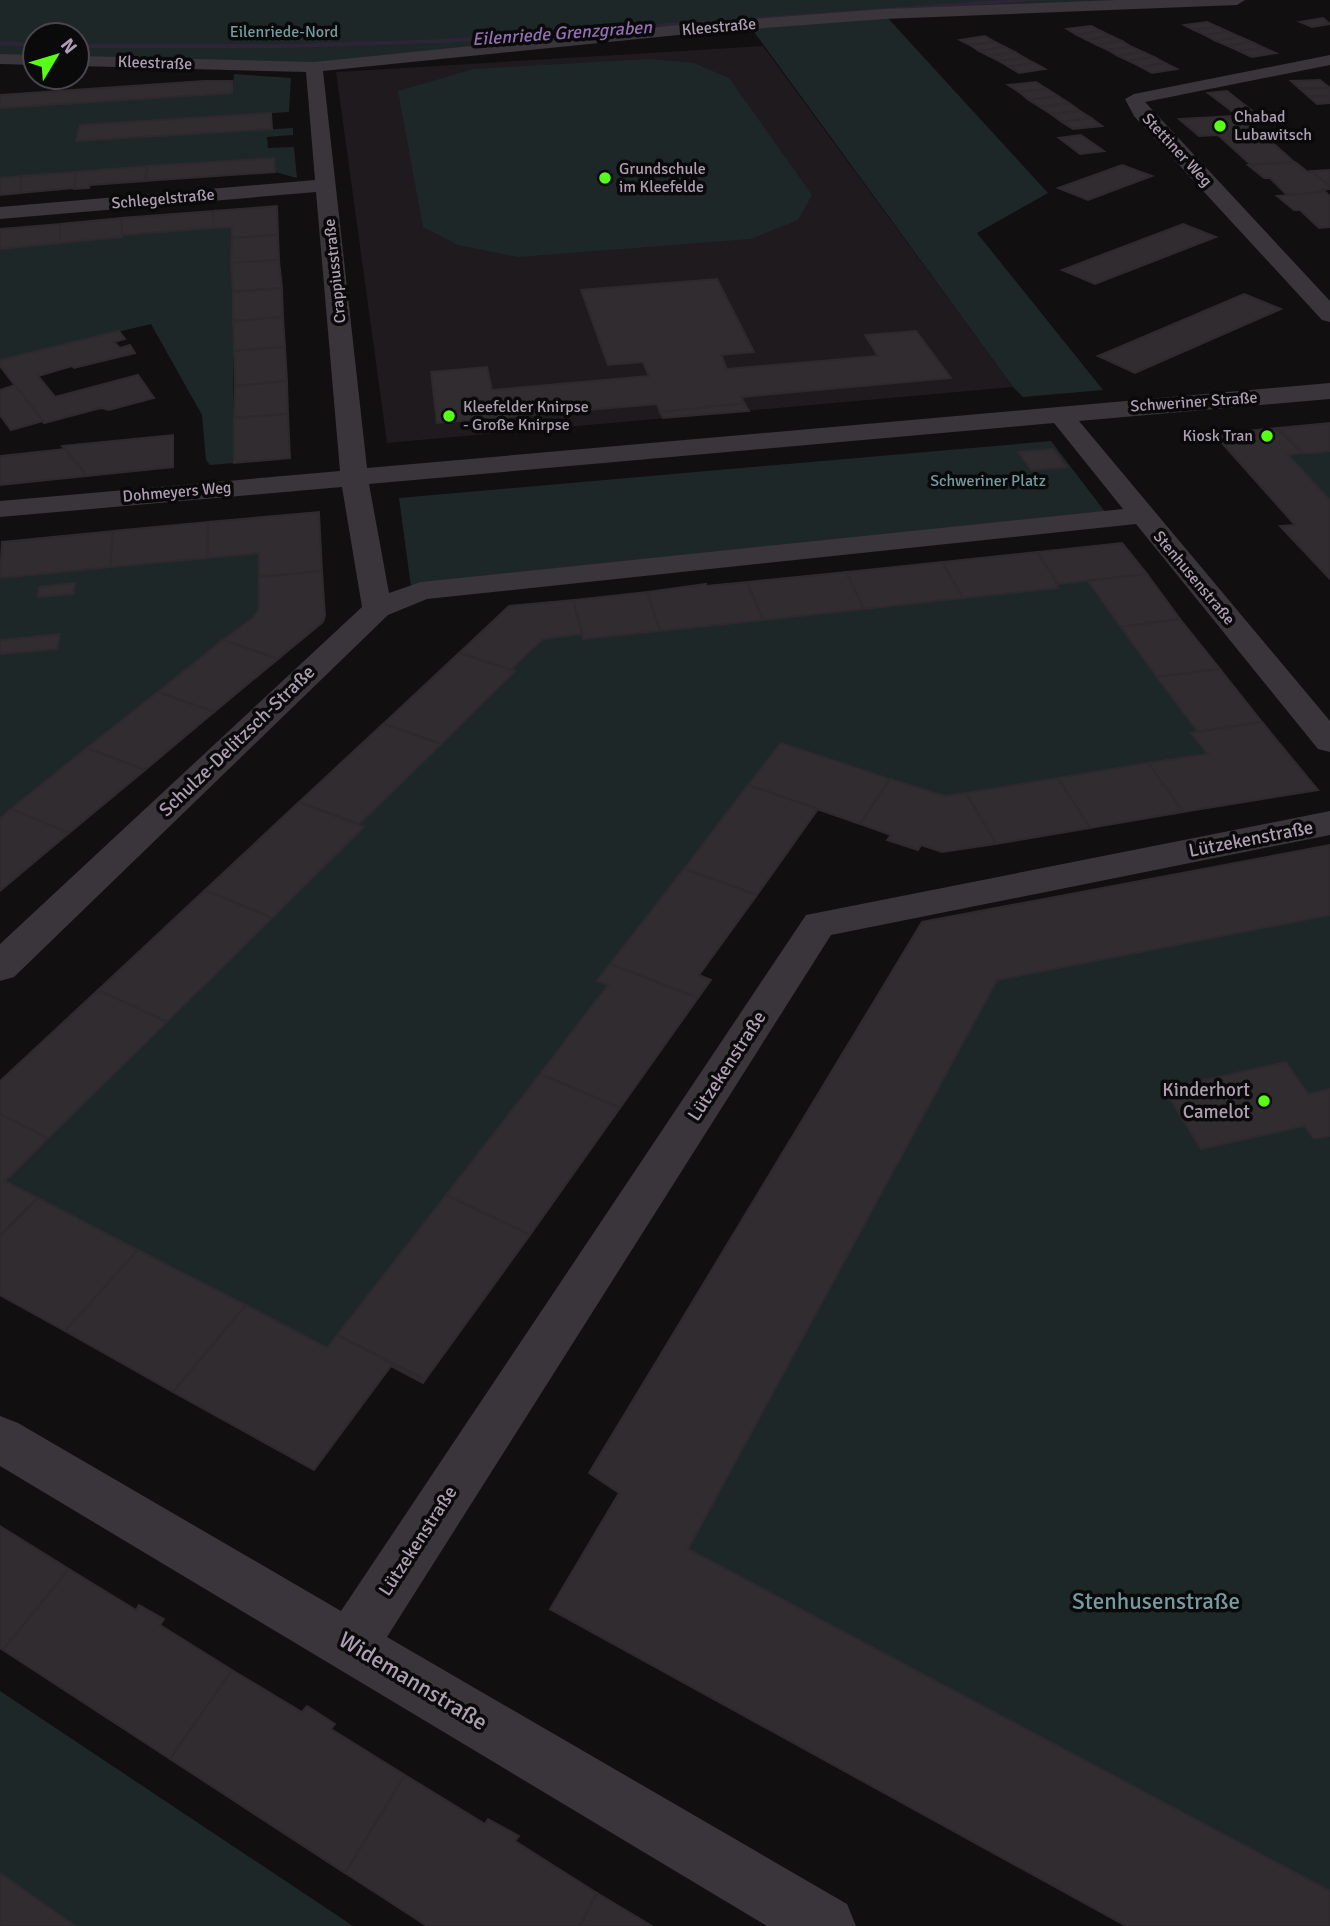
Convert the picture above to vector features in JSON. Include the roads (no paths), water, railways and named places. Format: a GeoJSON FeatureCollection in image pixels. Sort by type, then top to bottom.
{"type":"FeatureCollection","features":[{"type":"Feature","properties":{"kind":"street","name":"Kleestraße"},"geometry":{"type":"LineString","coordinates":[[91,61],[314,67],[688,29],[884,14],[1237,0]]}},
{"type":"Feature","properties":{"kind":"street"},"geometry":{"type":"LineString","coordinates":[[0,59],[21,60]]}},
{"type":"Feature","properties":{"kind":"street","name":"Stettiner Weg"},"geometry":{"type":"LineString","coordinates":[[1330,60],[1134,99],[1141,112],[1330,315]]}},
{"type":"Feature","properties":{"kind":"street","name":"Crappiusstraße"},"geometry":{"type":"LineString","coordinates":[[314,67],[354,475]]}},
{"type":"Feature","properties":{"kind":"street","name":"Schlegelstraße"},"geometry":{"type":"LineString","coordinates":[[0,213],[327,186]]}},
{"type":"Feature","properties":{"kind":"street","name":"Schweriner Straße"},"geometry":{"type":"LineString","coordinates":[[1059,414],[1330,391]]}},
{"type":"Feature","properties":{"kind":"street"},"geometry":{"type":"LineString","coordinates":[[1059,414],[354,475],[377,609],[421,591],[1142,515]]}},
{"type":"Feature","properties":{"kind":"street","name":"Stenhusenstraße"},"geometry":{"type":"LineString","coordinates":[[1059,414],[1327,734]]}},
{"type":"Feature","properties":{"kind":"street","name":"Dohmeyers Weg"},"geometry":{"type":"LineString","coordinates":[[0,509],[354,475]]}},
{"type":"Feature","properties":{"kind":"street","name":"Schulze-Delitzsch-Straße"},"geometry":{"type":"LineString","coordinates":[[0,967],[377,609]]}},
{"type":"Feature","properties":{"kind":"street","name":"Lützekenstraße"},"geometry":{"type":"LineString","coordinates":[[351,1644],[819,924],[1330,823]]}},
{"type":"Feature","properties":{"kind":"street","name":"Widemannstraße"},"geometry":{"type":"LineString","coordinates":[[0,1439],[825,1926]]}},
{"type":"Feature","properties":{"kind":"waterway","name":"Eilenriede Grenzgraben"},"geometry":{"type":"LineString","coordinates":[[91,46],[391,44],[908,7],[1046,0]]}},
{"type":"Feature","properties":{"kind":"waterway","name":"Eilenriede Grenzgraben"},"geometry":{"type":"LineString","coordinates":[[0,43],[21,44]]}},
{"type":"Feature","properties":{"kind":"place","name":"Chabad Lubawitsch"},"geometry":{"type":"Point","coordinates":[1220,126]}},
{"type":"Feature","properties":{"kind":"place","name":"Grundschule im Kleefelde"},"geometry":{"type":"Point","coordinates":[605,178]}},
{"type":"Feature","properties":{"kind":"place","name":"Kleefelder Knirpse - Große Knirpse"},"geometry":{"type":"Point","coordinates":[449,416]}},
{"type":"Feature","properties":{"kind":"place","name":"Kiosk Tran"},"geometry":{"type":"Point","coordinates":[1267,436]}},
{"type":"Feature","properties":{"kind":"place","name":"Kinderhort Camelot"},"geometry":{"type":"Point","coordinates":[1264,1101]}},
{"type":"Feature","properties":{"kind":"park label","name":"Eilenriede-Nord"},"geometry":{"type":"Point","coordinates":[284,32]}},
{"type":"Feature","properties":{"kind":"park label","name":"Schweriner Platz"},"geometry":{"type":"Point","coordinates":[988,481]}}]}
